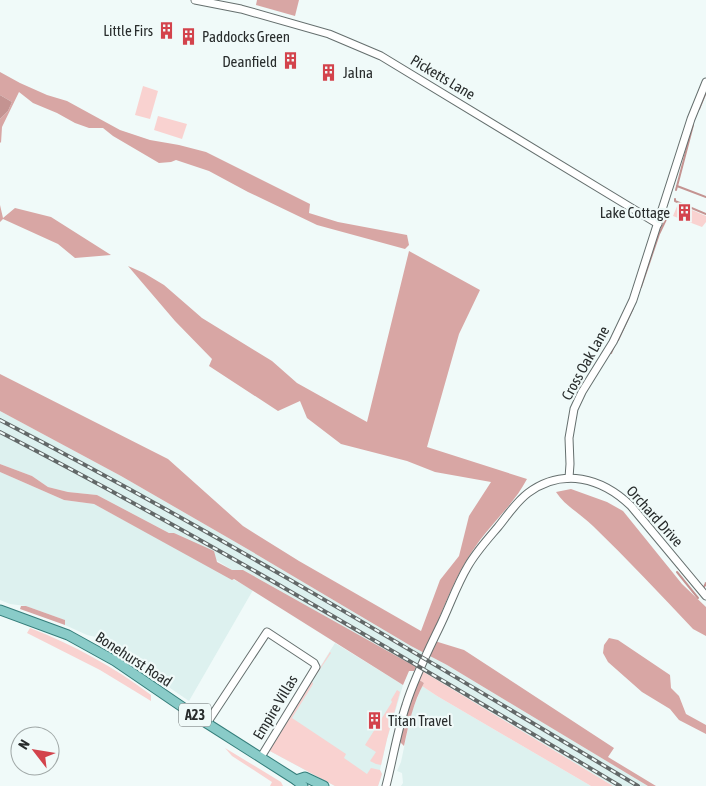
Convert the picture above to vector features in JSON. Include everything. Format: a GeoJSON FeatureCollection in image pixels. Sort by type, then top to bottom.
{"type":"FeatureCollection","features":[{"type":"Feature","properties":{"kind":"main road","name":"Bonehurst Road"},"geometry":{"type":"LineString","coordinates":[[0,610],[77,640],[136,674],[297,784],[305,777],[324,786]]}},
{"type":"Feature","properties":{"kind":"street","name":"Picketts Lane"},"geometry":{"type":"LineString","coordinates":[[195,0],[242,8],[329,34],[381,56],[658,224]]}},
{"type":"Feature","properties":{"kind":"street","name":"Cross Oak Lane"},"geometry":{"type":"LineString","coordinates":[[569,478],[570,438],[574,409],[624,321],[633,300],[691,119],[706,82]]}},
{"type":"Feature","properties":{"kind":"street","name":"Orchard Drive"},"geometry":{"type":"LineString","coordinates":[[569,478],[593,481],[606,486],[620,495],[706,596]]}},
{"type":"Feature","properties":{"kind":"street"},"geometry":{"type":"LineString","coordinates":[[386,786],[409,696],[467,568],[488,539],[526,495],[549,482],[569,478]]}},
{"type":"Feature","properties":{"kind":"street","name":"Empire Villas"},"geometry":{"type":"LineString","coordinates":[[207,724],[267,632],[314,663],[316,667],[261,758]]}},
{"type":"Feature","properties":{"kind":"shaded area"},"geometry":{"type":"Polygon","coordinates":[[[257,0],[299,0],[295,16],[256,5],[257,0]]]}},
{"type":"Feature","properties":{"kind":"shaded area"},"geometry":{"type":"Polygon","coordinates":[[[0,72],[47,95],[67,101],[120,130],[150,140],[206,152],[310,204],[309,213],[338,222],[407,235],[409,245],[405,249],[317,225],[209,171],[176,160],[159,163],[103,128],[89,128],[75,123],[33,103],[19,92],[2,127],[1,143],[0,119],[8,111],[12,102],[0,95],[0,72]]]}},
{"type":"Feature","properties":{"kind":"shaded area"},"geometry":{"type":"Polygon","coordinates":[[[143,86],[158,91],[150,119],[135,115],[143,86]]]}},
{"type":"Feature","properties":{"kind":"shaded area"},"geometry":{"type":"Polygon","coordinates":[[[0,95],[12,102],[8,111],[0,119],[0,95]]]}},
{"type":"Feature","properties":{"kind":"shaded area"},"geometry":{"type":"Polygon","coordinates":[[[158,116],[187,124],[182,139],[154,130],[158,116]]]}},
{"type":"Feature","properties":{"kind":"shaded area"},"geometry":{"type":"Polygon","coordinates":[[[678,204],[706,216],[706,222],[702,227],[673,216],[678,204]]]}},
{"type":"Feature","properties":{"kind":"shaded area"},"geometry":{"type":"Polygon","coordinates":[[[0,205],[3,218],[15,208],[51,217],[111,255],[75,258],[58,244],[3,219],[0,222],[0,205]]]}},
{"type":"Feature","properties":{"kind":"shaded area"},"geometry":{"type":"Polygon","coordinates":[[[409,251],[480,290],[459,334],[427,447],[527,479],[517,495],[472,551],[452,587],[431,638],[464,650],[614,748],[608,757],[656,786],[648,786],[447,665],[411,646],[244,547],[121,476],[0,411],[0,374],[168,459],[243,526],[299,561],[421,631],[440,580],[459,556],[469,516],[491,482],[435,472],[407,461],[341,444],[307,418],[300,401],[278,411],[209,366],[212,359],[175,321],[128,266],[164,285],[202,318],[272,361],[297,383],[367,422],[409,251]]]}},
{"type":"Feature","properties":{"kind":"shaded area"},"geometry":{"type":"Polygon","coordinates":[[[0,411],[121,476],[244,547],[411,646],[447,665],[648,786],[613,786],[422,671],[243,570],[232,570],[174,533],[169,533],[97,495],[68,492],[48,487],[32,476],[0,464],[0,411]]]}},
{"type":"Feature","properties":{"kind":"shaded area"},"geometry":{"type":"Polygon","coordinates":[[[0,464],[32,476],[48,487],[68,492],[97,495],[169,533],[174,533],[214,551],[217,562],[232,570],[243,570],[416,667],[414,671],[409,671],[403,685],[234,579],[232,580],[94,504],[64,500],[0,472],[0,464]]]}},
{"type":"Feature","properties":{"kind":"shaded area"},"geometry":{"type":"Polygon","coordinates":[[[0,472],[64,500],[94,504],[253,590],[189,701],[96,637],[65,625],[65,620],[26,606],[10,604],[0,600],[0,472]]]}},
{"type":"Feature","properties":{"kind":"shaded area"},"geometry":{"type":"Polygon","coordinates":[[[571,489],[607,502],[623,511],[682,584],[706,607],[706,636],[693,629],[606,538],[564,502],[556,492],[571,489]]]}},
{"type":"Feature","properties":{"kind":"shaded area"},"geometry":{"type":"Polygon","coordinates":[[[21,606],[26,606],[65,620],[65,625],[20,609],[21,606]]]}},
{"type":"Feature","properties":{"kind":"shaded area"},"geometry":{"type":"Polygon","coordinates":[[[30,628],[78,649],[108,666],[151,695],[151,701],[100,670],[27,633],[30,628]]]}},
{"type":"Feature","properties":{"kind":"shaded area"},"geometry":{"type":"Polygon","coordinates":[[[609,638],[618,640],[670,675],[671,688],[679,696],[686,714],[706,725],[706,734],[679,720],[670,709],[642,692],[608,662],[603,653],[604,645],[609,638]]]}},
{"type":"Feature","properties":{"kind":"shaded area"},"geometry":{"type":"Polygon","coordinates":[[[335,643],[403,685],[387,739],[380,770],[382,774],[378,786],[335,786],[268,750],[335,643]]]}},
{"type":"Feature","properties":{"kind":"shaded area"},"geometry":{"type":"Polygon","coordinates":[[[330,652],[292,718],[346,754],[344,758],[367,774],[371,768],[380,770],[382,774],[378,786],[335,786],[268,750],[330,652]]]}},
{"type":"Feature","properties":{"kind":"shaded area"},"geometry":{"type":"Polygon","coordinates":[[[422,671],[613,786],[591,786],[437,696],[422,686],[424,683],[418,679],[422,671]]]}},
{"type":"Feature","properties":{"kind":"shaded area"},"geometry":{"type":"Polygon","coordinates":[[[418,679],[424,683],[414,706],[404,746],[400,742],[401,732],[418,679]]]}},
{"type":"Feature","properties":{"kind":"shaded area"},"geometry":{"type":"Polygon","coordinates":[[[422,686],[591,786],[401,786],[403,783],[402,773],[397,771],[401,762],[411,714],[422,686]]]}},
{"type":"Feature","properties":{"kind":"shaded area"},"geometry":{"type":"Polygon","coordinates":[[[397,690],[400,692],[381,765],[376,764],[370,761],[376,752],[365,745],[392,702],[391,700],[397,690]]]}},
{"type":"Feature","properties":{"kind":"shaded area"},"geometry":{"type":"Polygon","coordinates":[[[225,748],[281,782],[283,786],[270,786],[272,782],[232,756],[225,748]]]}},
{"type":"Feature","properties":{"kind":"waterway"},"geometry":{"type":"LineString","coordinates":[[699,109],[706,92]]}},
{"type":"Feature","properties":{"kind":"waterway"},"geometry":{"type":"LineString","coordinates":[[676,190],[693,125]]}},
{"type":"Feature","properties":{"kind":"waterway"},"geometry":{"type":"LineString","coordinates":[[677,186],[706,197]]}},
{"type":"Feature","properties":{"kind":"waterway"},"geometry":{"type":"LineString","coordinates":[[675,199],[675,201],[706,214]]}},
{"type":"Feature","properties":{"kind":"waterway"},"geometry":{"type":"LineString","coordinates":[[641,287],[659,234],[670,211]]}},
{"type":"Feature","properties":{"kind":"waterway"},"geometry":{"type":"LineString","coordinates":[[618,340],[633,308]]}},
{"type":"Feature","properties":{"kind":"waterway"},"geometry":{"type":"LineString","coordinates":[[611,353],[614,346]]}},
{"type":"Feature","properties":{"kind":"waterway"},"geometry":{"type":"LineString","coordinates":[[677,572],[698,598]]}},
{"type":"Feature","properties":{"kind":"waterway"},"geometry":{"type":"LineString","coordinates":[[704,587],[706,583]]}},
{"type":"Feature","properties":{"kind":"railway"},"geometry":{"type":"LineString","coordinates":[[0,420],[242,552],[638,786]]}},
{"type":"Feature","properties":{"kind":"railway"},"geometry":{"type":"LineString","coordinates":[[0,432],[235,560],[620,786]]}},
{"type":"Feature","properties":{"kind":"place","name":"Little Firs"},"geometry":{"type":"Point","coordinates":[167,30]}},
{"type":"Feature","properties":{"kind":"place","name":"Paddocks Green"},"geometry":{"type":"Point","coordinates":[188,36]}},
{"type":"Feature","properties":{"kind":"place","name":"Deanfield"},"geometry":{"type":"Point","coordinates":[291,61]}},
{"type":"Feature","properties":{"kind":"place","name":"Jalna"},"geometry":{"type":"Point","coordinates":[329,72]}},
{"type":"Feature","properties":{"kind":"place","name":"Lake Cottage"},"geometry":{"type":"Point","coordinates":[684,212]}},
{"type":"Feature","properties":{"kind":"place","name":"Titan Travel"},"geometry":{"type":"Point","coordinates":[374,720]}}]}
